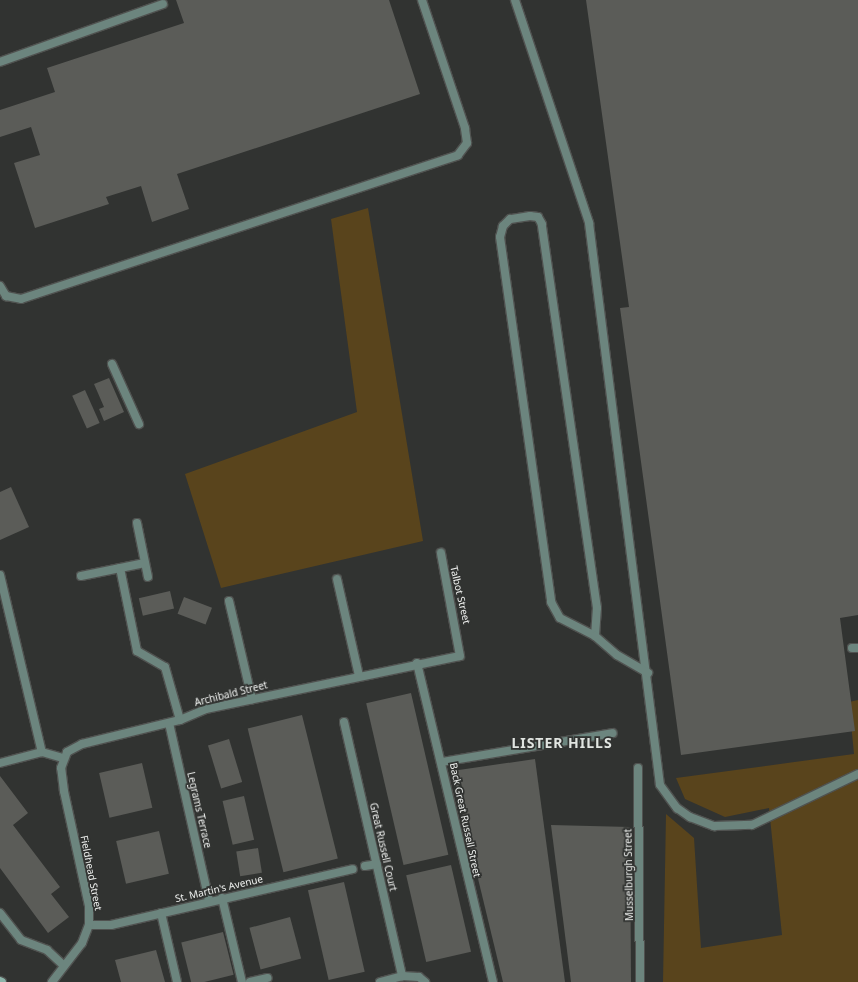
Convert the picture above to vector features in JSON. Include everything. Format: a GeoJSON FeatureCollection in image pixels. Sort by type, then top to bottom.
{"type":"FeatureCollection","features":[{"type":"Feature","properties":{"kind":"street"},"geometry":{"type":"LineString","coordinates":[[0,286],[3,298],[21,299],[458,155],[467,143],[465,128],[422,0]]}},
{"type":"Feature","properties":{"kind":"street"},"geometry":{"type":"LineString","coordinates":[[515,0],[589,223],[648,673],[660,785],[677,808],[690,817],[714,826],[752,825],[858,774]]}},
{"type":"Feature","properties":{"kind":"street"},"geometry":{"type":"LineString","coordinates":[[0,62],[163,4]]}},
{"type":"Feature","properties":{"kind":"street"},"geometry":{"type":"LineString","coordinates":[[595,636],[597,608],[542,224],[538,217],[510,219],[503,226],[500,237],[551,602],[560,618],[595,636],[617,656],[648,673]]}},
{"type":"Feature","properties":{"kind":"street"},"geometry":{"type":"LineString","coordinates":[[112,364],[139,424]]}},
{"type":"Feature","properties":{"kind":"street"},"geometry":{"type":"LineString","coordinates":[[137,523],[148,577]]}},
{"type":"Feature","properties":{"kind":"street","name":"Talbot Street"},"geometry":{"type":"LineString","coordinates":[[441,553],[460,641]]}},
{"type":"Feature","properties":{"kind":"street"},"geometry":{"type":"LineString","coordinates":[[81,576],[145,563]]}},
{"type":"Feature","properties":{"kind":"street"},"geometry":{"type":"LineString","coordinates":[[120,568],[137,651],[165,667],[180,720]]}},
{"type":"Feature","properties":{"kind":"street"},"geometry":{"type":"LineString","coordinates":[[0,575],[42,752]]}},
{"type":"Feature","properties":{"kind":"street"},"geometry":{"type":"LineString","coordinates":[[337,579],[359,676]]}},
{"type":"Feature","properties":{"kind":"street"},"geometry":{"type":"LineString","coordinates":[[229,601],[252,699]]}},
{"type":"Feature","properties":{"kind":"street","name":"Archibald Street"},"geometry":{"type":"LineString","coordinates":[[63,758],[82,744],[180,720],[206,709],[417,663],[460,656],[460,641]]}},
{"type":"Feature","properties":{"kind":"street","name":"Back Great Russell Street"},"geometry":{"type":"LineString","coordinates":[[417,663],[442,762],[493,982]]}},
{"type":"Feature","properties":{"kind":"street","name":"Great Russell Court"},"geometry":{"type":"LineString","coordinates":[[344,722],[402,976]]}},
{"type":"Feature","properties":{"kind":"street","name":"Legrams Terrace"},"geometry":{"type":"LineString","coordinates":[[169,723],[209,901]]}},
{"type":"Feature","properties":{"kind":"street"},"geometry":{"type":"LineString","coordinates":[[442,762],[613,733]]}},
{"type":"Feature","properties":{"kind":"street"},"geometry":{"type":"LineString","coordinates":[[0,764],[42,752],[63,758]]}},
{"type":"Feature","properties":{"kind":"street","name":"Fieldhead Street"},"geometry":{"type":"LineString","coordinates":[[52,982],[82,943],[89,925],[89,906],[64,791],[63,758]]}},
{"type":"Feature","properties":{"kind":"street","name":"Musselburgh Street"},"geometry":{"type":"LineString","coordinates":[[638,768],[640,982]]}},
{"type":"Feature","properties":{"kind":"street"},"geometry":{"type":"LineString","coordinates":[[365,866],[377,864]]}},
{"type":"Feature","properties":{"kind":"street","name":"St. Martin's Avenue"},"geometry":{"type":"LineString","coordinates":[[89,925],[111,924],[353,869]]}},
{"type":"Feature","properties":{"kind":"street"},"geometry":{"type":"LineString","coordinates":[[222,898],[242,982]]}},
{"type":"Feature","properties":{"kind":"street"},"geometry":{"type":"LineString","coordinates":[[0,913],[21,940],[47,950],[64,966]]}},
{"type":"Feature","properties":{"kind":"street"},"geometry":{"type":"LineString","coordinates":[[160,913],[176,982]]}},
{"type":"Feature","properties":{"kind":"street"},"geometry":{"type":"LineString","coordinates":[[380,982],[402,976],[419,977],[425,982]]}},
{"type":"Feature","properties":{"kind":"street"},"geometry":{"type":"LineString","coordinates":[[250,982],[268,978]]}},
{"type":"Feature","properties":{"kind":"shaded area"},"geometry":{"type":"Polygon","coordinates":[[[368,208],[423,541],[221,588],[185,474],[357,412],[331,219],[368,208]]]}},
{"type":"Feature","properties":{"kind":"shaded area"},"geometry":{"type":"Polygon","coordinates":[[[858,700],[858,982],[663,982],[666,814],[694,838],[701,948],[782,935],[769,808],[725,817],[685,799],[676,778],[854,754],[849,702],[858,700]]]}},
{"type":"Feature","properties":{"kind":"building"},"geometry":{"type":"Polygon","coordinates":[[[176,0],[389,0],[420,94],[177,174],[189,209],[152,222],[141,186],[106,197],[109,204],[35,228],[14,163],[40,155],[31,127],[0,137],[0,110],[55,92],[47,68],[184,23],[176,0]]]}},
{"type":"Feature","properties":{"kind":"building"},"geometry":{"type":"Polygon","coordinates":[[[586,0],[858,0],[858,615],[840,618],[855,731],[681,755],[620,308],[629,307],[586,0]]]}},
{"type":"Feature","properties":{"kind":"building"},"geometry":{"type":"Polygon","coordinates":[[[109,378],[124,412],[104,421],[99,409],[104,407],[94,384],[109,378]]]}},
{"type":"Feature","properties":{"kind":"building"},"geometry":{"type":"Polygon","coordinates":[[[85,390],[100,423],[87,429],[72,396],[85,390]]]}},
{"type":"Feature","properties":{"kind":"building"},"geometry":{"type":"Polygon","coordinates":[[[11,487],[29,527],[0,540],[0,492],[11,487]]]}},
{"type":"Feature","properties":{"kind":"building"},"geometry":{"type":"Polygon","coordinates":[[[170,591],[174,609],[143,616],[139,598],[170,591]]]}},
{"type":"Feature","properties":{"kind":"building"},"geometry":{"type":"Polygon","coordinates":[[[184,597],[212,608],[206,625],[178,614],[184,597]]]}},
{"type":"Feature","properties":{"kind":"building"},"geometry":{"type":"Polygon","coordinates":[[[411,693],[448,855],[404,865],[366,703],[411,693]]]}},
{"type":"Feature","properties":{"kind":"building"},"geometry":{"type":"Polygon","coordinates":[[[302,715],[338,859],[283,872],[248,729],[302,715]]]}},
{"type":"Feature","properties":{"kind":"building"},"geometry":{"type":"Polygon","coordinates":[[[229,739],[242,782],[221,788],[208,745],[229,739]]]}},
{"type":"Feature","properties":{"kind":"building"},"geometry":{"type":"Polygon","coordinates":[[[535,759],[565,982],[503,982],[452,771],[535,759]]]}},
{"type":"Feature","properties":{"kind":"building"},"geometry":{"type":"Polygon","coordinates":[[[142,763],[152,808],[109,818],[99,773],[142,763]]]}},
{"type":"Feature","properties":{"kind":"building"},"geometry":{"type":"Polygon","coordinates":[[[0,776],[28,813],[13,825],[60,887],[51,894],[69,917],[48,933],[0,868],[0,776]]]}},
{"type":"Feature","properties":{"kind":"building"},"geometry":{"type":"Polygon","coordinates":[[[244,796],[254,840],[233,845],[223,801],[244,796]]]}},
{"type":"Feature","properties":{"kind":"building"},"geometry":{"type":"Polygon","coordinates":[[[551,825],[630,827],[631,982],[571,982],[551,825]]]}},
{"type":"Feature","properties":{"kind":"building"},"geometry":{"type":"Polygon","coordinates":[[[159,831],[169,874],[126,884],[116,841],[159,831]]]}},
{"type":"Feature","properties":{"kind":"building"},"geometry":{"type":"Polygon","coordinates":[[[258,848],[262,873],[240,876],[236,851],[258,848]]]}},
{"type":"Feature","properties":{"kind":"building"},"geometry":{"type":"Polygon","coordinates":[[[451,865],[471,952],[426,962],[406,875],[451,865]]]}},
{"type":"Feature","properties":{"kind":"building"},"geometry":{"type":"Polygon","coordinates":[[[344,882],[365,972],[329,980],[308,890],[344,882]]]}},
{"type":"Feature","properties":{"kind":"building"},"geometry":{"type":"Polygon","coordinates":[[[290,917],[301,959],[261,969],[249,928],[290,917]]]}},
{"type":"Feature","properties":{"kind":"building"},"geometry":{"type":"Polygon","coordinates":[[[223,932],[234,975],[204,982],[191,982],[181,942],[223,932]]]}},
{"type":"Feature","properties":{"kind":"building"},"geometry":{"type":"Polygon","coordinates":[[[156,950],[165,982],[121,982],[115,960],[156,950]]]}},
{"type":"Feature","properties":{"kind":"district","name":"LISTER HILLS"},"geometry":{"type":"Point","coordinates":[562,743]}}]}
